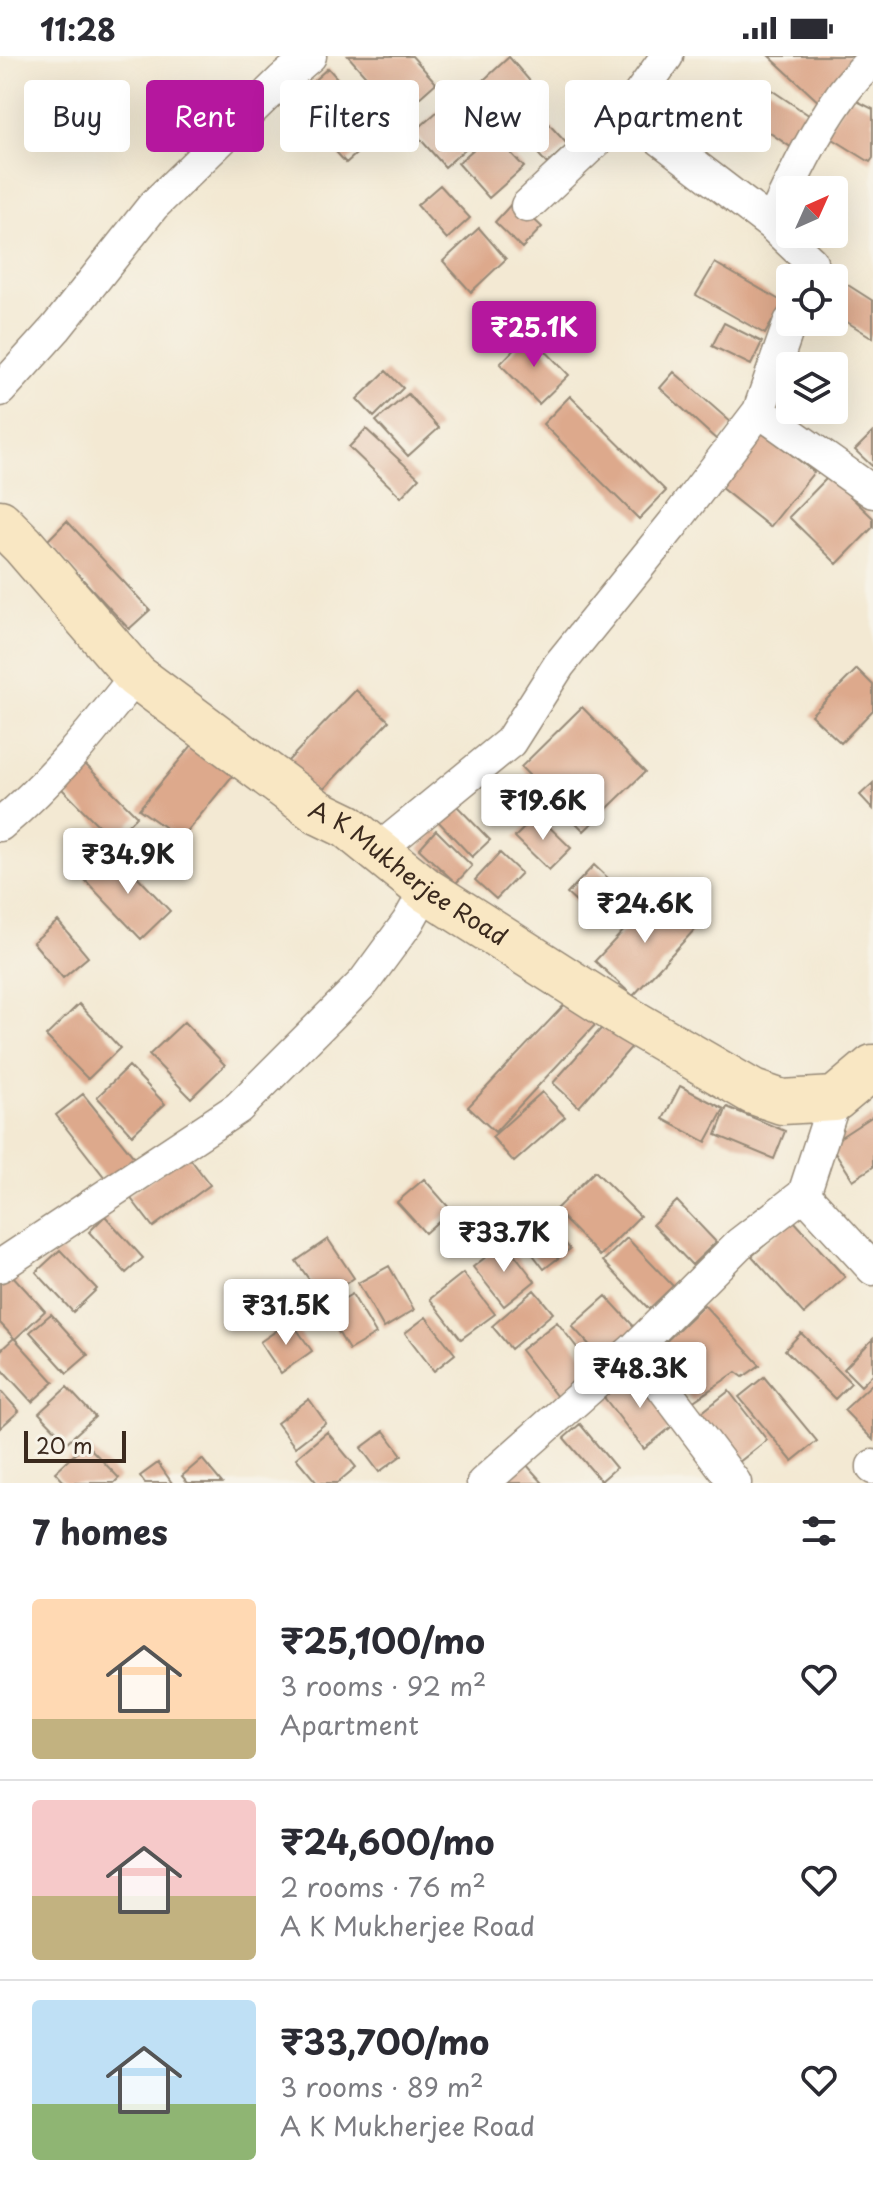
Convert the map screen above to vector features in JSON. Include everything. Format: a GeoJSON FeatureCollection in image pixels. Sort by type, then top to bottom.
{"type":"FeatureCollection","features":[{"type":"Feature","properties":{"kind":"street"},"geometry":{"type":"LineString","coordinates":[[0,390],[56,328],[153,206],[309,56]]}},
{"type":"Feature","properties":{"kind":"street"},"geometry":{"type":"LineString","coordinates":[[650,80],[667,56]]}},
{"type":"Feature","properties":{"kind":"street"},"geometry":{"type":"LineString","coordinates":[[771,224],[802,159],[827,117],[841,95],[873,59]]}},
{"type":"Feature","properties":{"kind":"street"},"geometry":{"type":"LineString","coordinates":[[527,206],[584,152]]}},
{"type":"Feature","properties":{"kind":"street"},"geometry":{"type":"LineString","coordinates":[[677,152],[771,224],[810,264]]}},
{"type":"Feature","properties":{"kind":"street"},"geometry":{"type":"LineString","coordinates":[[378,850],[510,742],[559,665],[759,411],[785,336]]}},
{"type":"Feature","properties":{"kind":"street"},"geometry":{"type":"LineString","coordinates":[[759,411],[873,492]]}},
{"type":"Feature","properties":{"kind":"street","name":"A K Mukherjee Road"},"geometry":{"type":"LineString","coordinates":[[0,522],[136,676],[318,812],[347,826],[426,890],[631,1021],[753,1092],[782,1102],[835,1099]]}},
{"type":"Feature","properties":{"kind":"street"},"geometry":{"type":"LineString","coordinates":[[0,825],[72,755],[136,676]]}},
{"type":"Feature","properties":{"kind":"street"},"geometry":{"type":"LineString","coordinates":[[0,1266],[238,1108],[364,982],[408,922],[426,890]]}},
{"type":"Feature","properties":{"kind":"street"},"geometry":{"type":"LineString","coordinates":[[483,1483],[634,1349],[739,1244],[804,1194],[835,1099],[873,1067]]}},
{"type":"Feature","properties":{"kind":"street"},"geometry":{"type":"LineString","coordinates":[[804,1194],[873,1269]]}},
{"type":"Feature","properties":{"kind":"street"},"geometry":{"type":"LineString","coordinates":[[634,1349],[735,1483]]}},
{"type":"Feature","properties":{"kind":"building"},"geometry":{"type":"Polygon","coordinates":[[[348,56],[412,56],[435,84],[419,98],[419,80],[369,80],[348,56]]]}},
{"type":"Feature","properties":{"kind":"building"},"geometry":{"type":"Polygon","coordinates":[[[769,56],[867,56],[822,105],[769,56]]]}},
{"type":"Feature","properties":{"kind":"building"},"geometry":{"type":"Polygon","coordinates":[[[509,57],[529,80],[484,80],[509,57]]]}},
{"type":"Feature","properties":{"kind":"building"},"geometry":{"type":"Polygon","coordinates":[[[328,68],[339,80],[315,80],[328,68]]]}},
{"type":"Feature","properties":{"kind":"building"},"geometry":{"type":"Polygon","coordinates":[[[771,90],[819,122],[798,152],[771,134],[771,90]]]}},
{"type":"Feature","properties":{"kind":"building"},"geometry":{"type":"Polygon","coordinates":[[[849,97],[873,109],[873,158],[870,162],[825,134],[849,97]]]}},
{"type":"Feature","properties":{"kind":"building"},"geometry":{"type":"Polygon","coordinates":[[[435,114],[435,152],[462,152],[445,167],[419,138],[419,128],[435,114]]]}},
{"type":"Feature","properties":{"kind":"building"},"geometry":{"type":"Polygon","coordinates":[[[549,124],[565,142],[565,148],[547,164],[537,152],[549,152],[549,124]]]}},
{"type":"Feature","properties":{"kind":"building"},"geometry":{"type":"Polygon","coordinates":[[[336,152],[358,152],[346,163],[336,152]]]}},
{"type":"Feature","properties":{"kind":"building"},"geometry":{"type":"Polygon","coordinates":[[[470,152],[510,152],[524,167],[489,198],[458,163],[470,152]]]}},
{"type":"Feature","properties":{"kind":"building"},"geometry":{"type":"Polygon","coordinates":[[[440,185],[470,218],[447,239],[417,205],[440,185]]]}},
{"type":"Feature","properties":{"kind":"building"},"geometry":{"type":"Polygon","coordinates":[[[514,201],[542,227],[522,248],[495,222],[514,201]]]}},
{"type":"Feature","properties":{"kind":"building"},"geometry":{"type":"Polygon","coordinates":[[[479,228],[506,259],[471,292],[443,261],[479,228]]]}},
{"type":"Feature","properties":{"kind":"building"},"geometry":{"type":"Polygon","coordinates":[[[715,263],[776,298],[776,314],[765,334],[696,295],[715,263]]]}},
{"type":"Feature","properties":{"kind":"building"},"geometry":{"type":"Polygon","coordinates":[[[848,285],[873,301],[873,338],[848,323],[848,285]]]}},
{"type":"Feature","properties":{"kind":"building"},"geometry":{"type":"Polygon","coordinates":[[[724,323],[762,342],[751,365],[712,346],[724,323]]]}},
{"type":"Feature","properties":{"kind":"building"},"geometry":{"type":"Polygon","coordinates":[[[529,334],[569,375],[539,404],[500,364],[529,334]]]}},
{"type":"Feature","properties":{"kind":"building"},"geometry":{"type":"Polygon","coordinates":[[[386,371],[403,388],[374,417],[357,399],[386,371]]]}},
{"type":"Feature","properties":{"kind":"building"},"geometry":{"type":"Polygon","coordinates":[[[674,372],[733,424],[718,441],[660,388],[674,372]]]}},
{"type":"Feature","properties":{"kind":"building"},"geometry":{"type":"Polygon","coordinates":[[[408,394],[439,428],[408,456],[376,421],[408,394]]]}},
{"type":"Feature","properties":{"kind":"building"},"geometry":{"type":"Polygon","coordinates":[[[570,396],[666,491],[639,519],[543,424],[570,396]]]}},
{"type":"Feature","properties":{"kind":"building"},"geometry":{"type":"Polygon","coordinates":[[[757,428],[814,472],[770,527],[715,483],[757,428]]]}},
{"type":"Feature","properties":{"kind":"building"},"geometry":{"type":"Polygon","coordinates":[[[366,429],[419,478],[401,497],[349,447],[366,429]]]}},
{"type":"Feature","properties":{"kind":"building"},"geometry":{"type":"Polygon","coordinates":[[[873,432],[873,467],[855,450],[873,432]]]}},
{"type":"Feature","properties":{"kind":"building"},"geometry":{"type":"Polygon","coordinates":[[[829,476],[873,518],[873,527],[837,564],[789,517],[829,476]]]}},
{"type":"Feature","properties":{"kind":"building"},"geometry":{"type":"Polygon","coordinates":[[[67,521],[150,610],[129,629],[47,541],[67,521]]]}},
{"type":"Feature","properties":{"kind":"building"},"geometry":{"type":"Polygon","coordinates":[[[857,669],[873,685],[873,710],[841,743],[811,715],[857,669]]]}},
{"type":"Feature","properties":{"kind":"building"},"geometry":{"type":"Polygon","coordinates":[[[356,690],[389,721],[318,795],[285,764],[356,690]]]}},
{"type":"Feature","properties":{"kind":"building"},"geometry":{"type":"Polygon","coordinates":[[[582,707],[645,772],[584,831],[521,767],[582,707]]]}},
{"type":"Feature","properties":{"kind":"building"},"geometry":{"type":"Polygon","coordinates":[[[197,739],[238,769],[181,839],[139,809],[197,739]]]}},
{"type":"Feature","properties":{"kind":"building"},"geometry":{"type":"Polygon","coordinates":[[[82,761],[137,816],[113,840],[58,785],[82,761]]]}},
{"type":"Feature","properties":{"kind":"building"},"geometry":{"type":"Polygon","coordinates":[[[873,783],[873,809],[860,795],[873,783]]]}},
{"type":"Feature","properties":{"kind":"building"},"geometry":{"type":"Polygon","coordinates":[[[454,803],[490,840],[472,857],[436,819],[454,803]]]}},
{"type":"Feature","properties":{"kind":"building"},"geometry":{"type":"Polygon","coordinates":[[[537,815],[571,848],[549,870],[515,837],[537,815]]]}},
{"type":"Feature","properties":{"kind":"building"},"geometry":{"type":"Polygon","coordinates":[[[436,830],[472,866],[456,883],[419,849],[436,830]]]}},
{"type":"Feature","properties":{"kind":"building"},"geometry":{"type":"Polygon","coordinates":[[[114,852],[170,911],[141,939],[85,880],[114,852]]]}},
{"type":"Feature","properties":{"kind":"building"},"geometry":{"type":"Polygon","coordinates":[[[500,853],[521,873],[496,899],[475,880],[500,853]]]}},
{"type":"Feature","properties":{"kind":"building"},"geometry":{"type":"Polygon","coordinates":[[[594,865],[632,901],[606,929],[567,894],[594,865]]]}},
{"type":"Feature","properties":{"kind":"building"},"geometry":{"type":"Polygon","coordinates":[[[658,894],[696,928],[633,996],[595,961],[658,894]]]}},
{"type":"Feature","properties":{"kind":"building"},"geometry":{"type":"Polygon","coordinates":[[[58,921],[88,957],[63,978],[33,942],[58,921]]]}},
{"type":"Feature","properties":{"kind":"building"},"geometry":{"type":"Polygon","coordinates":[[[569,1000],[595,1025],[495,1132],[468,1107],[569,1000]]]}},
{"type":"Feature","properties":{"kind":"building"},"geometry":{"type":"Polygon","coordinates":[[[79,1004],[120,1048],[88,1079],[46,1036],[79,1004]]]}},
{"type":"Feature","properties":{"kind":"building"},"geometry":{"type":"Polygon","coordinates":[[[608,1021],[634,1044],[579,1107],[553,1083],[608,1021]]]}},
{"type":"Feature","properties":{"kind":"building"},"geometry":{"type":"Polygon","coordinates":[[[184,1022],[225,1065],[191,1098],[149,1055],[184,1022]]]}},
{"type":"Feature","properties":{"kind":"building"},"geometry":{"type":"Polygon","coordinates":[[[129,1066],[165,1104],[132,1135],[97,1097],[129,1066]]]}},
{"type":"Feature","properties":{"kind":"building"},"geometry":{"type":"Polygon","coordinates":[[[680,1086],[724,1109],[706,1142],[663,1119],[680,1086]]]}},
{"type":"Feature","properties":{"kind":"building"},"geometry":{"type":"Polygon","coordinates":[[[542,1092],[565,1117],[514,1162],[492,1137],[542,1092]]]}},
{"type":"Feature","properties":{"kind":"building"},"geometry":{"type":"Polygon","coordinates":[[[83,1094],[137,1161],[109,1183],[56,1115],[83,1094]]]}},
{"type":"Feature","properties":{"kind":"building"},"geometry":{"type":"Polygon","coordinates":[[[727,1107],[785,1131],[774,1159],[716,1135],[727,1107]]]}},
{"type":"Feature","properties":{"kind":"building"},"geometry":{"type":"Polygon","coordinates":[[[873,1116],[873,1167],[853,1180],[830,1144],[873,1116]]]}},
{"type":"Feature","properties":{"kind":"building"},"geometry":{"type":"Polygon","coordinates":[[[186,1153],[210,1185],[153,1227],[129,1196],[186,1153]]]}},
{"type":"Feature","properties":{"kind":"building"},"geometry":{"type":"Polygon","coordinates":[[[595,1171],[640,1216],[600,1256],[555,1210],[595,1171]]]}},
{"type":"Feature","properties":{"kind":"building"},"geometry":{"type":"Polygon","coordinates":[[[424,1179],[451,1210],[425,1233],[397,1202],[424,1179]]]}},
{"type":"Feature","properties":{"kind":"building"},"geometry":{"type":"Polygon","coordinates":[[[677,1201],[716,1242],[692,1265],[653,1224],[677,1201]]]}},
{"type":"Feature","properties":{"kind":"building"},"geometry":{"type":"Polygon","coordinates":[[[540,1212],[570,1249],[544,1269],[515,1231],[540,1212]]]}},
{"type":"Feature","properties":{"kind":"building"},"geometry":{"type":"Polygon","coordinates":[[[105,1216],[143,1258],[126,1273],[89,1232],[105,1216]]]}},
{"type":"Feature","properties":{"kind":"building"},"geometry":{"type":"Polygon","coordinates":[[[793,1220],[845,1277],[804,1314],[752,1256],[793,1220]]]}},
{"type":"Feature","properties":{"kind":"building"},"geometry":{"type":"Polygon","coordinates":[[[627,1238],[673,1286],[649,1309],[603,1261],[627,1238]]]}},
{"type":"Feature","properties":{"kind":"building"},"geometry":{"type":"Polygon","coordinates":[[[328,1239],[354,1278],[323,1299],[296,1261],[328,1239]]]}},
{"type":"Feature","properties":{"kind":"building"},"geometry":{"type":"Polygon","coordinates":[[[505,1242],[535,1281],[504,1306],[473,1267],[505,1242]]]}},
{"type":"Feature","properties":{"kind":"building"},"geometry":{"type":"Polygon","coordinates":[[[60,1250],[97,1289],[73,1312],[36,1272],[60,1250]]]}},
{"type":"Feature","properties":{"kind":"building"},"geometry":{"type":"Polygon","coordinates":[[[389,1266],[414,1310],[384,1328],[358,1283],[389,1266]]]}},
{"type":"Feature","properties":{"kind":"building"},"geometry":{"type":"Polygon","coordinates":[[[463,1273],[495,1314],[461,1339],[430,1299],[463,1273]]]}},
{"type":"Feature","properties":{"kind":"building"},"geometry":{"type":"Polygon","coordinates":[[[11,1274],[45,1311],[15,1339],[54,1382],[32,1402],[0,1367],[0,1351],[14,1338],[0,1323],[0,1284],[11,1274]]]}},
{"type":"Feature","properties":{"kind":"building"},"geometry":{"type":"Polygon","coordinates":[[[534,1290],[553,1313],[511,1349],[492,1326],[534,1290]]]}},
{"type":"Feature","properties":{"kind":"building"},"geometry":{"type":"Polygon","coordinates":[[[352,1294],[376,1334],[349,1350],[325,1310],[352,1294]]]}},
{"type":"Feature","properties":{"kind":"building"},"geometry":{"type":"Polygon","coordinates":[[[606,1296],[638,1331],[604,1361],[572,1326],[606,1296]]]}},
{"type":"Feature","properties":{"kind":"building"},"geometry":{"type":"Polygon","coordinates":[[[704,1305],[760,1365],[743,1377],[736,1372],[692,1402],[657,1350],[704,1305]]]}},
{"type":"Feature","properties":{"kind":"building"},"geometry":{"type":"Polygon","coordinates":[[[51,1314],[88,1355],[67,1373],[30,1332],[51,1314]]]}},
{"type":"Feature","properties":{"kind":"building"},"geometry":{"type":"Polygon","coordinates":[[[426,1317],[455,1354],[434,1371],[405,1333],[426,1317]]]}},
{"type":"Feature","properties":{"kind":"building"},"geometry":{"type":"Polygon","coordinates":[[[291,1321],[312,1351],[281,1373],[260,1342],[291,1321]]]}},
{"type":"Feature","properties":{"kind":"building"},"geometry":{"type":"Polygon","coordinates":[[[557,1322],[593,1368],[557,1397],[521,1350],[557,1322]]]}},
{"type":"Feature","properties":{"kind":"building"},"geometry":{"type":"Polygon","coordinates":[[[801,1333],[851,1383],[835,1399],[785,1350],[801,1333]]]}},
{"type":"Feature","properties":{"kind":"building"},"geometry":{"type":"Polygon","coordinates":[[[873,1339],[873,1374],[861,1386],[844,1369],[873,1339]]]}},
{"type":"Feature","properties":{"kind":"building"},"geometry":{"type":"Polygon","coordinates":[[[636,1371],[676,1423],[644,1449],[603,1396],[636,1371]]]}},
{"type":"Feature","properties":{"kind":"building"},"geometry":{"type":"Polygon","coordinates":[[[764,1377],[817,1441],[792,1461],[739,1397],[764,1377]]]}},
{"type":"Feature","properties":{"kind":"building"},"geometry":{"type":"Polygon","coordinates":[[[873,1383],[873,1440],[844,1410],[873,1383]]]}},
{"type":"Feature","properties":{"kind":"building"},"geometry":{"type":"Polygon","coordinates":[[[67,1387],[95,1417],[67,1442],[39,1413],[67,1387]]]}},
{"type":"Feature","properties":{"kind":"building"},"geometry":{"type":"Polygon","coordinates":[[[0,1390],[19,1411],[0,1428],[0,1390]]]}},
{"type":"Feature","properties":{"kind":"building"},"geometry":{"type":"Polygon","coordinates":[[[729,1391],[767,1440],[734,1466],[696,1417],[729,1391]]]}},
{"type":"Feature","properties":{"kind":"building"},"geometry":{"type":"Polygon","coordinates":[[[309,1399],[326,1423],[295,1447],[277,1423],[309,1399]]]}},
{"type":"Feature","properties":{"kind":"building"},"geometry":{"type":"Polygon","coordinates":[[[580,1424],[616,1468],[601,1481],[564,1438],[580,1424]]]}},
{"type":"Feature","properties":{"kind":"building"},"geometry":{"type":"Polygon","coordinates":[[[384,1431],[402,1455],[379,1472],[361,1448],[384,1431]]]}},
{"type":"Feature","properties":{"kind":"building"},"geometry":{"type":"Polygon","coordinates":[[[327,1432],[356,1467],[337,1483],[317,1483],[296,1458],[327,1432]]]}},
{"type":"Feature","properties":{"kind":"building"},"geometry":{"type":"Polygon","coordinates":[[[86,1444],[119,1478],[114,1483],[65,1483],[55,1472],[86,1444]]]}},
{"type":"Feature","properties":{"kind":"building"},"geometry":{"type":"Polygon","coordinates":[[[202,1459],[222,1483],[188,1483],[182,1476],[202,1459]]]}},
{"type":"Feature","properties":{"kind":"building"},"geometry":{"type":"Polygon","coordinates":[[[158,1463],[172,1483],[145,1483],[140,1476],[158,1463]]]}},
{"type":"Feature","properties":{"kind":"building"},"geometry":{"type":"Polygon","coordinates":[[[525,1463],[543,1483],[503,1483],[525,1463]]]}}]}
